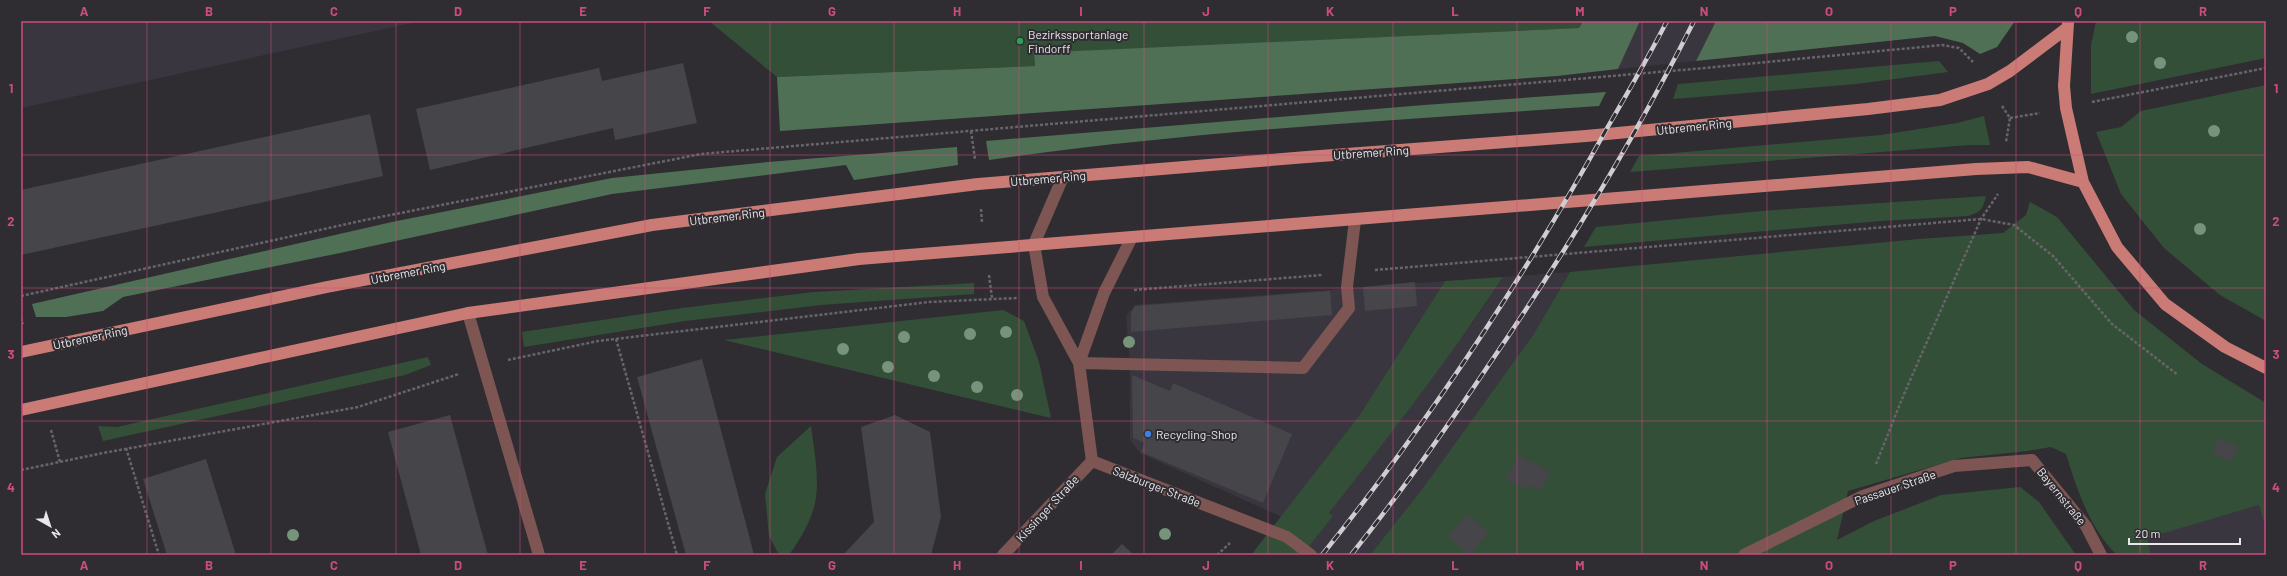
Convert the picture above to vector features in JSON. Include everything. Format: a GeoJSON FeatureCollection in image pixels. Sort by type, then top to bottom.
{"type":"FeatureCollection","features":[{"type":"Feature","properties":{"kind":"main road"},"geometry":{"type":"LineString","coordinates":[[2068,24],[2066,108],[2083,182],[2117,247],[2165,304],[2225,347],[2266,368]]}},
{"type":"Feature","properties":{"kind":"main road","name":"Utbremer Ring"},"geometry":{"type":"LineString","coordinates":[[21,352],[327,287],[652,225],[978,184],[1586,136],[1868,109],[1940,100],[1988,84],[2010,71],[2068,24]]}},
{"type":"Feature","properties":{"kind":"main road"},"geometry":{"type":"LineString","coordinates":[[21,410],[468,313],[859,259],[2002,168],[2028,167],[2083,182]]}},
{"type":"Feature","properties":{"kind":"street"},"geometry":{"type":"LineString","coordinates":[[1063,177],[1034,244],[1043,298],[1079,363],[1092,461]]}},
{"type":"Feature","properties":{"kind":"street"},"geometry":{"type":"LineString","coordinates":[[1079,363],[1303,368],[1349,308],[1347,288],[1355,220]]}},
{"type":"Feature","properties":{"kind":"street"},"geometry":{"type":"LineString","coordinates":[[1079,363],[1104,293],[1132,237]]}},
{"type":"Feature","properties":{"kind":"street"},"geometry":{"type":"LineString","coordinates":[[468,313],[539,555]]}},
{"type":"Feature","properties":{"kind":"street","name":"Passauer Straße"},"geometry":{"type":"LineString","coordinates":[[1744,555],[1863,496],[1954,466],[2032,460]]}},
{"type":"Feature","properties":{"kind":"street","name":"Bayernstraße"},"geometry":{"type":"LineString","coordinates":[[2032,460],[2086,526],[2101,555]]}},
{"type":"Feature","properties":{"kind":"street","name":"Kissinger Straße"},"geometry":{"type":"LineString","coordinates":[[1003,555],[1092,461]]}},
{"type":"Feature","properties":{"kind":"street","name":"Salzburger Straße"},"geometry":{"type":"LineString","coordinates":[[1092,461],[1287,537],[1311,555]]}},
{"type":"Feature","properties":{"kind":"path"},"geometry":{"type":"LineString","coordinates":[[21,296],[365,220],[701,154],[1705,68],[1942,45]]}},
{"type":"Feature","properties":{"kind":"path"},"geometry":{"type":"LineString","coordinates":[[2010,118],[2266,68]]}},
{"type":"Feature","properties":{"kind":"path"},"geometry":{"type":"LineString","coordinates":[[971,131],[992,298]]}},
{"type":"Feature","properties":{"kind":"path"},"geometry":{"type":"LineString","coordinates":[[1863,496],[1904,394],[1981,219]]}},
{"type":"Feature","properties":{"kind":"path"},"geometry":{"type":"LineString","coordinates":[[1104,293],[1981,219],[2014,225],[2053,256],[2112,324],[2178,375]]}},
{"type":"Feature","properties":{"kind":"path"},"geometry":{"type":"LineString","coordinates":[[21,470],[126,448],[358,407],[483,366],[539,352],[616,339],[929,302],[992,298],[1043,298]]}},
{"type":"Feature","properties":{"kind":"path"},"geometry":{"type":"LineString","coordinates":[[616,339],[676,555]]}},
{"type":"Feature","properties":{"kind":"path"},"geometry":{"type":"LineString","coordinates":[[126,448],[159,555]]}},
{"type":"Feature","properties":{"kind":"shaded area"},"geometry":{"type":"Polygon","coordinates":[[[21,21],[421,21],[21,108],[21,21]]]}},
{"type":"Feature","properties":{"kind":"shaded area"},"geometry":{"type":"Polygon","coordinates":[[[1640,21],[1716,21],[1696,61],[1618,69],[1640,21]]]}},
{"type":"Feature","properties":{"kind":"shaded area"},"geometry":{"type":"Polygon","coordinates":[[[1570,272],[1533,335],[1423,488],[1370,555],[1302,555],[1332,516],[1329,513],[1477,317],[1503,277],[1570,272]]]}},
{"type":"Feature","properties":{"kind":"shaded area"},"geometry":{"type":"Polygon","coordinates":[[[1445,281],[1359,416],[1282,517],[1140,453],[1130,440],[1130,363],[1126,316],[1135,305],[1445,281]]]}},
{"type":"Feature","properties":{"kind":"shaded area"},"geometry":{"type":"Polygon","coordinates":[[[2259,505],[2266,529],[2266,555],[2151,555],[2146,538],[2259,505]]]}},
{"type":"Feature","properties":{"kind":"green space","name":"Bezirkssportanlage Findorff"},"geometry":{"type":"Polygon","coordinates":[[[709,21],[1583,21],[1579,28],[1034,54],[1035,66],[777,77],[709,21]]]}},
{"type":"Feature","properties":{"kind":"green space"},"geometry":{"type":"Polygon","coordinates":[[[1583,21],[1640,21],[1618,69],[1557,76],[780,131],[777,77],[1035,66],[1034,53],[1579,28],[1583,21]]]}},
{"type":"Feature","properties":{"kind":"green space"},"geometry":{"type":"Polygon","coordinates":[[[1716,21],[2015,21],[1997,47],[1980,54],[1963,43],[1935,36],[1696,61],[1716,21]]]}},
{"type":"Feature","properties":{"kind":"green space"},"geometry":{"type":"Polygon","coordinates":[[[2096,21],[2266,21],[2266,58],[2091,94],[2091,45],[2096,21]]]}},
{"type":"Feature","properties":{"kind":"green space"},"geometry":{"type":"Polygon","coordinates":[[[1939,61],[1948,72],[1856,84],[1673,99],[1678,84],[1939,61]]]}},
{"type":"Feature","properties":{"kind":"green space"},"geometry":{"type":"Polygon","coordinates":[[[2266,85],[2266,321],[2220,295],[2164,248],[2121,194],[2096,132],[2121,127],[2141,111],[2266,85]]]}},
{"type":"Feature","properties":{"kind":"green space"},"geometry":{"type":"Polygon","coordinates":[[[1606,92],[1599,106],[1293,127],[1141,141],[989,160],[986,141],[1424,105],[1606,92]]]}},
{"type":"Feature","properties":{"kind":"green space"},"geometry":{"type":"Polygon","coordinates":[[[1984,116],[1990,145],[1969,145],[1630,172],[1639,156],[1881,135],[1957,123],[1984,116]]]}},
{"type":"Feature","properties":{"kind":"green space"},"geometry":{"type":"Polygon","coordinates":[[[957,147],[958,165],[854,180],[846,165],[612,194],[340,253],[123,297],[103,311],[66,317],[36,317],[32,304],[392,222],[612,178],[768,162],[957,147]]]}},
{"type":"Feature","properties":{"kind":"green space"},"geometry":{"type":"Polygon","coordinates":[[[1986,196],[1981,209],[1968,216],[1880,221],[1584,247],[1596,227],[1761,211],[1986,196]]]}},
{"type":"Feature","properties":{"kind":"green space"},"geometry":{"type":"Polygon","coordinates":[[[2030,202],[2057,217],[2134,310],[2202,364],[2266,403],[2266,529],[2259,505],[2147,538],[2151,555],[2117,555],[2099,533],[2092,521],[2080,495],[2066,454],[2051,447],[1961,458],[1848,491],[1837,540],[1874,521],[1941,495],[2020,487],[2039,502],[2076,555],[1370,555],[1423,488],[1533,335],[1570,272],[1919,239],[2003,233],[2026,215],[2030,202]]]}},
{"type":"Feature","properties":{"kind":"green space"},"geometry":{"type":"Polygon","coordinates":[[[1503,277],[1440,367],[1329,513],[1333,516],[1302,555],[1251,555],[1359,416],[1445,281],[1503,277]]]}},
{"type":"Feature","properties":{"kind":"green space"},"geometry":{"type":"Polygon","coordinates":[[[974,283],[974,294],[821,305],[685,321],[524,347],[522,332],[682,308],[814,292],[974,283]]]}},
{"type":"Feature","properties":{"kind":"green space"},"geometry":{"type":"Polygon","coordinates":[[[1003,310],[1024,321],[1039,362],[1051,418],[724,340],[1003,310]]]}},
{"type":"Feature","properties":{"kind":"green space"},"geometry":{"type":"Polygon","coordinates":[[[428,357],[431,365],[405,375],[103,441],[98,426],[117,427],[428,357]]]}},
{"type":"Feature","properties":{"kind":"green space"},"geometry":{"type":"Polygon","coordinates":[[[811,426],[817,474],[815,503],[808,524],[789,555],[779,555],[769,536],[765,494],[777,457],[811,426]]]}},
{"type":"Feature","properties":{"kind":"building"},"geometry":{"type":"Polygon","coordinates":[[[683,63],[697,123],[615,140],[613,128],[430,170],[416,109],[599,68],[602,81],[683,63]]]}},
{"type":"Feature","properties":{"kind":"building"},"geometry":{"type":"Polygon","coordinates":[[[370,114],[383,176],[21,255],[21,190],[370,114]]]}},
{"type":"Feature","properties":{"kind":"building"},"geometry":{"type":"Polygon","coordinates":[[[1415,282],[1417,306],[1365,311],[1363,287],[1415,282]]]}},
{"type":"Feature","properties":{"kind":"building"},"geometry":{"type":"Polygon","coordinates":[[[1330,291],[1332,315],[1131,332],[1131,313],[1135,306],[1330,291]]]}},
{"type":"Feature","properties":{"kind":"building"},"geometry":{"type":"Polygon","coordinates":[[[702,359],[754,555],[686,555],[637,377],[702,359]]]}},
{"type":"Feature","properties":{"kind":"building"},"geometry":{"type":"Polygon","coordinates":[[[1132,375],[1170,391],[1173,383],[1292,434],[1263,503],[1141,452],[1145,443],[1133,438],[1132,375]]]}},
{"type":"Feature","properties":{"kind":"building"},"geometry":{"type":"Polygon","coordinates":[[[450,415],[488,555],[421,555],[388,432],[450,415]]]}},
{"type":"Feature","properties":{"kind":"building"},"geometry":{"type":"Polygon","coordinates":[[[895,415],[930,432],[941,517],[931,555],[843,555],[874,522],[861,427],[895,415]]]}},
{"type":"Feature","properties":{"kind":"building"},"geometry":{"type":"Polygon","coordinates":[[[2219,438],[2238,446],[2231,462],[2212,454],[2219,438]]]}},
{"type":"Feature","properties":{"kind":"building"},"geometry":{"type":"Polygon","coordinates":[[[1518,455],[1551,472],[1541,491],[1530,485],[1527,490],[1506,479],[1518,455]]]}},
{"type":"Feature","properties":{"kind":"building"},"geometry":{"type":"Polygon","coordinates":[[[206,459],[236,555],[167,555],[143,479],[206,459]]]}},
{"type":"Feature","properties":{"kind":"building"},"geometry":{"type":"Polygon","coordinates":[[[1467,514],[1489,532],[1469,555],[1448,537],[1467,514]]]}},
{"type":"Feature","properties":{"kind":"building"},"geometry":{"type":"Polygon","coordinates":[[[1122,544],[1134,555],[1111,555],[1122,544]]]}},
{"type":"Feature","properties":{"kind":"railway"},"geometry":{"type":"LineString","coordinates":[[1322,555],[1362,505],[1400,453],[1437,401],[1508,295],[1574,186],[1667,21]]}},
{"type":"Feature","properties":{"kind":"railway"},"geometry":{"type":"LineString","coordinates":[[1351,555],[1437,440],[1542,285],[1596,199],[1671,66],[1694,21]]}},
{"type":"Feature","properties":{"kind":"place","name":"Bezirkssportanlage Findorff"},"geometry":{"type":"Point","coordinates":[1020,41]}},
{"type":"Feature","properties":{"kind":"place","name":"Recycling-Shop"},"geometry":{"type":"Point","coordinates":[1148,434]}}]}
